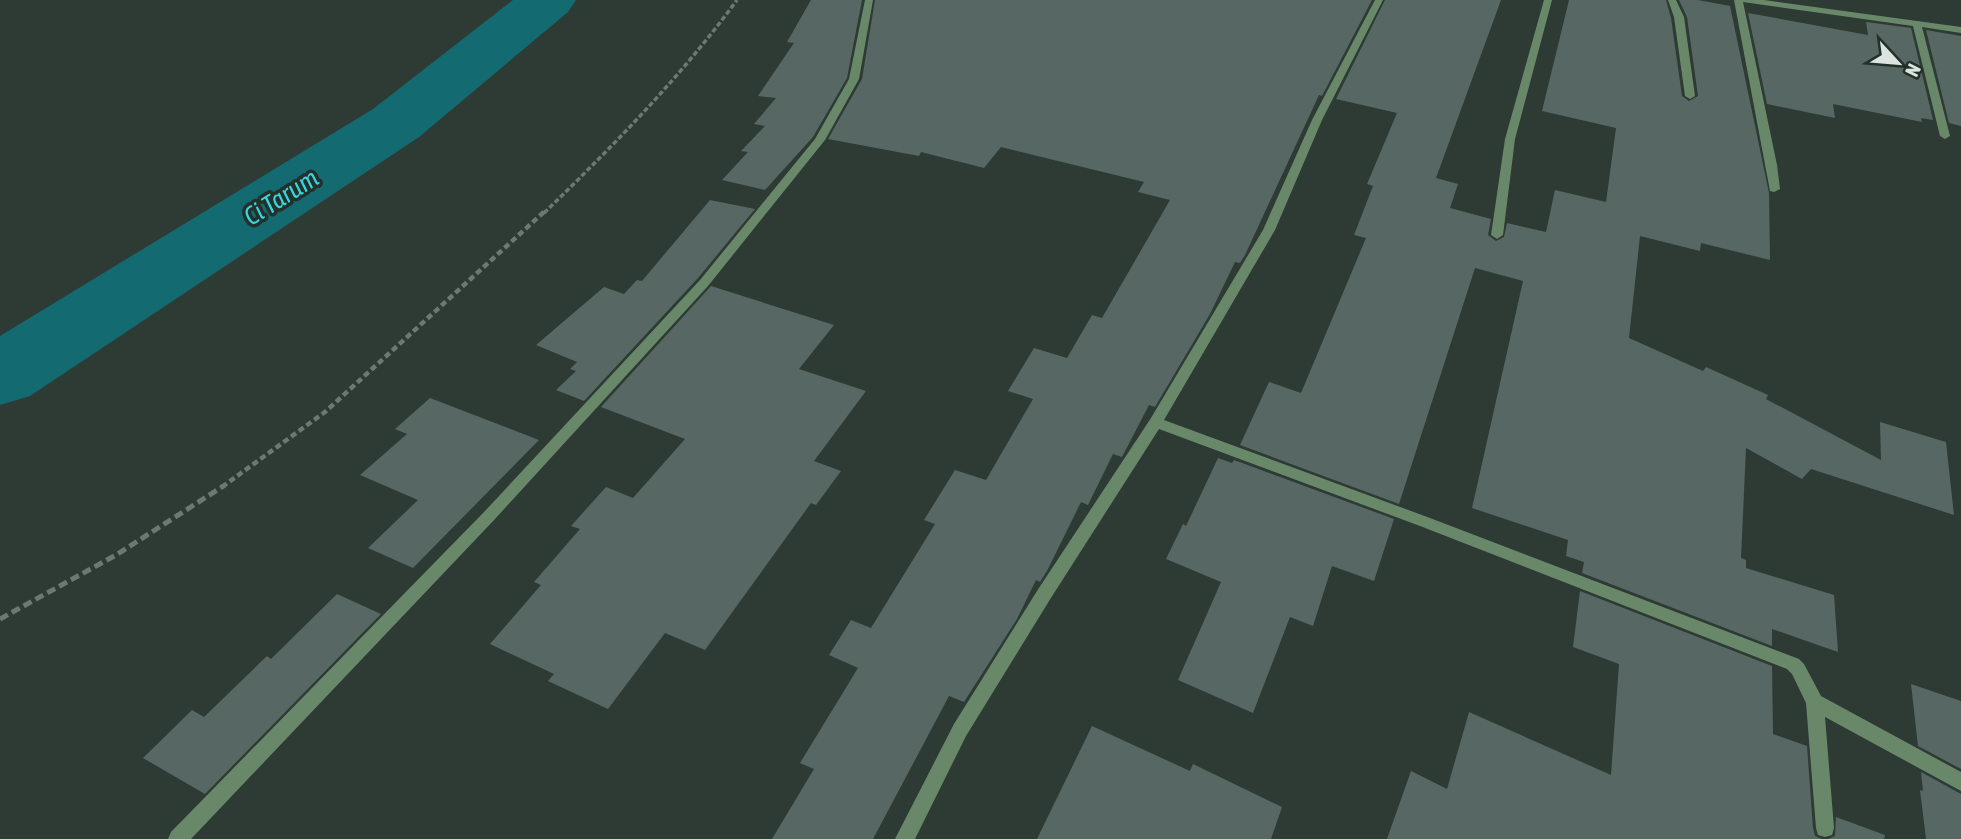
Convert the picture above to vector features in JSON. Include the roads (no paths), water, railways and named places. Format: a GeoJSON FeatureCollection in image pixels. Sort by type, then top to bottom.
{"type":"FeatureCollection","features":[{"type":"Feature","properties":{"kind":"street"},"geometry":{"type":"LineString","coordinates":[[178,839],[490,515],[712,273],[820,140],[854,79],[869,0]]}},
{"type":"Feature","properties":{"kind":"street"},"geometry":{"type":"LineString","coordinates":[[905,839],[960,730],[1156,422],[1269,230],[1318,120],[1379,0]]}},
{"type":"Feature","properties":{"kind":"street"},"geometry":{"type":"LineString","coordinates":[[1497,235],[1510,139],[1528,71],[1543,34],[1548,0]]}},
{"type":"Feature","properties":{"kind":"street"},"geometry":{"type":"LineString","coordinates":[[1672,0],[1679,17],[1689,96]]}},
{"type":"Feature","properties":{"kind":"street"},"geometry":{"type":"LineString","coordinates":[[1738,0],[1749,64],[1770,146],[1774,189]]}},
{"type":"Feature","properties":{"kind":"street"},"geometry":{"type":"LineString","coordinates":[[1745,0],[1961,30]]}},
{"type":"Feature","properties":{"kind":"street"},"geometry":{"type":"LineString","coordinates":[[1917,24],[1945,136]]}},
{"type":"Feature","properties":{"kind":"street"},"geometry":{"type":"LineString","coordinates":[[1156,422],[1786,661],[1798,669],[1815,702],[1825,828]]}},
{"type":"Feature","properties":{"kind":"street"},"geometry":{"type":"LineString","coordinates":[[1815,702],[1961,782]]}},
{"type":"Feature","properties":{"kind":"waterway","name":"Ci Tarum"},"geometry":{"type":"LineString","coordinates":[[0,375],[396,123],[548,0]]}}]}
